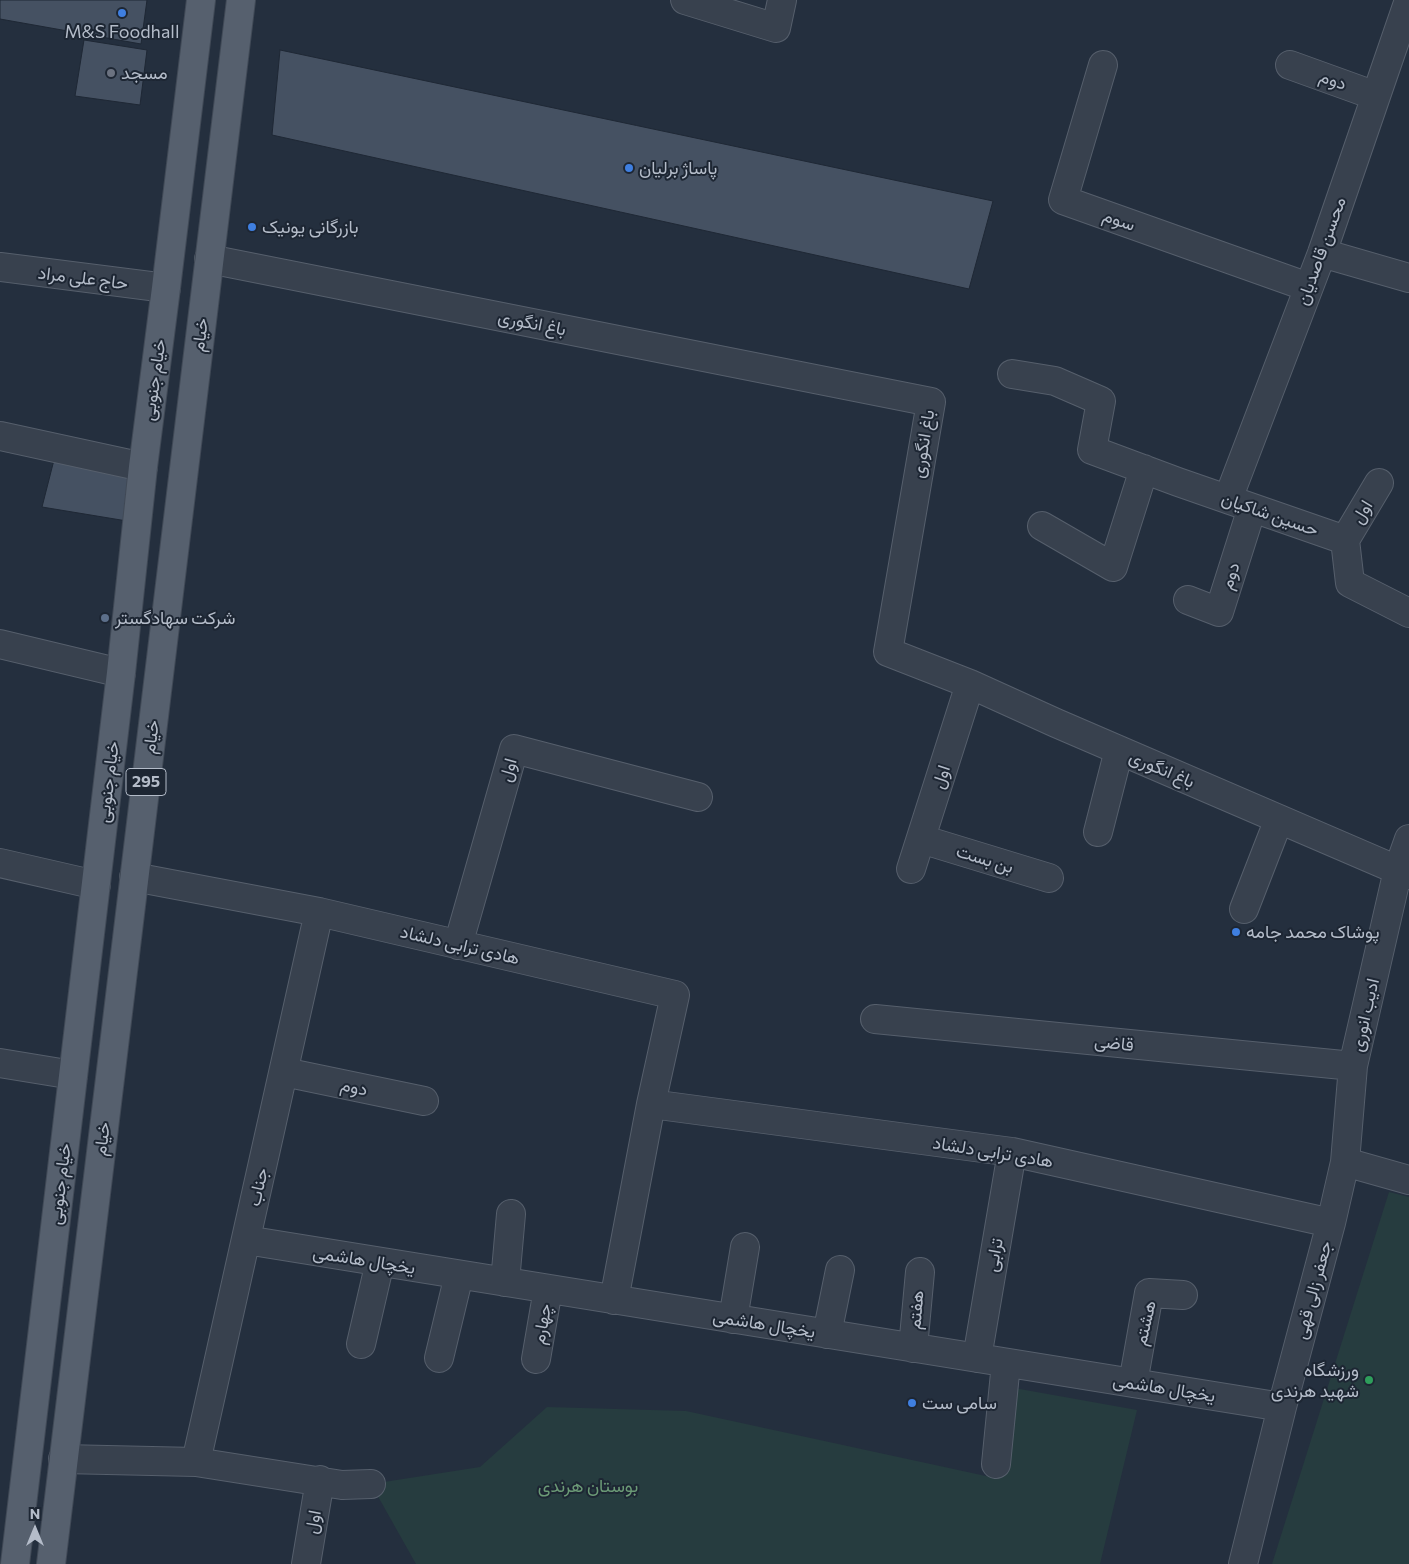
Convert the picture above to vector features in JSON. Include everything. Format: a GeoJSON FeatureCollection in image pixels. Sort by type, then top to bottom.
{"type":"FeatureCollection","features":[{"type":"Feature","properties":{"kind":"main road","name":"خیام جنوبی"},"geometry":{"type":"LineString","coordinates":[[15,1564],[121,673],[143,467],[201,0]]}},
{"type":"Feature","properties":{"kind":"main road","name":"خیام"},"geometry":{"type":"LineString","coordinates":[[51,1564],[241,0]]}},
{"type":"Feature","properties":{"kind":"street"},"geometry":{"type":"LineString","coordinates":[[685,0],[776,28],[782,0]]}},
{"type":"Feature","properties":{"kind":"street","name":"محسن قاصدیان"},"geometry":{"type":"LineString","coordinates":[[1240,503],[1308,287],[1322,253],[1409,0]]}},
{"type":"Feature","properties":{"kind":"street","name":"سوم"},"geometry":{"type":"LineString","coordinates":[[1104,65],[1063,200],[1308,287]]}},
{"type":"Feature","properties":{"kind":"street","name":"دوم"},"geometry":{"type":"LineString","coordinates":[[1290,65],[1376,96]]}},
{"type":"Feature","properties":{"kind":"street"},"geometry":{"type":"LineString","coordinates":[[1322,253],[1409,278]]}},
{"type":"Feature","properties":{"kind":"street","name":"باغ انگوری"},"geometry":{"type":"LineString","coordinates":[[209,259],[931,402],[888,652],[970,684],[1404,872]]}},
{"type":"Feature","properties":{"kind":"street","name":"حاج علی مراد"},"geometry":{"type":"LineString","coordinates":[[0,267],[166,288]]}},
{"type":"Feature","properties":{"kind":"street","name":"حسین شاکیان"},"geometry":{"type":"LineString","coordinates":[[1012,374],[1055,381],[1100,401],[1092,450],[1346,540]]}},
{"type":"Feature","properties":{"kind":"street"},"geometry":{"type":"LineString","coordinates":[[0,436],[143,467]]}},
{"type":"Feature","properties":{"kind":"street"},"geometry":{"type":"LineString","coordinates":[[1042,526],[1113,567],[1144,469]]}},
{"type":"Feature","properties":{"kind":"street","name":"اول"},"geometry":{"type":"LineString","coordinates":[[1346,540],[1379,483]]}},
{"type":"Feature","properties":{"kind":"street","name":"دوم"},"geometry":{"type":"LineString","coordinates":[[1188,600],[1219,612],[1240,503]]}},
{"type":"Feature","properties":{"kind":"street"},"geometry":{"type":"LineString","coordinates":[[1346,540],[1350,583],[1409,613]]}},
{"type":"Feature","properties":{"kind":"street"},"geometry":{"type":"LineString","coordinates":[[0,644],[121,673]]}},
{"type":"Feature","properties":{"kind":"street","name":"اول"},"geometry":{"type":"LineString","coordinates":[[911,869],[970,684]]}},
{"type":"Feature","properties":{"kind":"street","name":"اول"},"geometry":{"type":"LineString","coordinates":[[458,945],[514,749],[698,797]]}},
{"type":"Feature","properties":{"kind":"street"},"geometry":{"type":"LineString","coordinates":[[1098,832],[1120,750]]}},
{"type":"Feature","properties":{"kind":"street"},"geometry":{"type":"LineString","coordinates":[[1244,909],[1279,819]]}},
{"type":"Feature","properties":{"kind":"street","name":"بن بست"},"geometry":{"type":"LineString","coordinates":[[921,839],[1049,878]]}},
{"type":"Feature","properties":{"kind":"street","name":"ادیب انوری"},"geometry":{"type":"LineString","coordinates":[[1345,1162],[1354,1066],[1404,872],[1409,839]]}},
{"type":"Feature","properties":{"kind":"street"},"geometry":{"type":"LineString","coordinates":[[0,863],[96,885]]}},
{"type":"Feature","properties":{"kind":"street","name":"هادی ترابی دلشاد"},"geometry":{"type":"LineString","coordinates":[[134,877],[319,912],[675,996],[651,1104],[614,1300]]}},
{"type":"Feature","properties":{"kind":"street","name":"جناب"},"geometry":{"type":"LineString","coordinates":[[196,1462],[319,912]]}},
{"type":"Feature","properties":{"kind":"street","name":"قاضی"},"geometry":{"type":"LineString","coordinates":[[875,1019],[1354,1066]]}},
{"type":"Feature","properties":{"kind":"street"},"geometry":{"type":"LineString","coordinates":[[0,1063],[73,1076]]}},
{"type":"Feature","properties":{"kind":"street","name":"دوم"},"geometry":{"type":"LineString","coordinates":[[284,1072],[424,1101]]}},
{"type":"Feature","properties":{"kind":"street","name":"هادی ترابی دلشاد"},"geometry":{"type":"LineString","coordinates":[[651,1104],[1012,1152],[1331,1223]]}},
{"type":"Feature","properties":{"kind":"street","name":"ترابی"},"geometry":{"type":"LineString","coordinates":[[977,1358],[1012,1152]]}},
{"type":"Feature","properties":{"kind":"street"},"geometry":{"type":"LineString","coordinates":[[1345,1162],[1409,1180]]}},
{"type":"Feature","properties":{"kind":"street","name":"جعفر زالی قهی"},"geometry":{"type":"LineString","coordinates":[[1243,1564],[1345,1162]]}},
{"type":"Feature","properties":{"kind":"street"},"geometry":{"type":"LineString","coordinates":[[505,1282],[511,1214]]}},
{"type":"Feature","properties":{"kind":"street","name":"یخچال هاشمی"},"geometry":{"type":"LineString","coordinates":[[246,1240],[1282,1407]]}},
{"type":"Feature","properties":{"kind":"street"},"geometry":{"type":"LineString","coordinates":[[734,1319],[745,1247]]}},
{"type":"Feature","properties":{"kind":"street"},"geometry":{"type":"LineString","coordinates":[[360,1344],[380,1262]]}},
{"type":"Feature","properties":{"kind":"street"},"geometry":{"type":"LineString","coordinates":[[827,1334],[840,1270]]}},
{"type":"Feature","properties":{"kind":"street","name":"هفتم"},"geometry":{"type":"LineString","coordinates":[[913,1348],[920,1272]]}},
{"type":"Feature","properties":{"kind":"street"},"geometry":{"type":"LineString","coordinates":[[439,1358],[460,1275]]}},
{"type":"Feature","properties":{"kind":"street","name":"چهارم"},"geometry":{"type":"LineString","coordinates":[[536,1359],[548,1290]]}},
{"type":"Feature","properties":{"kind":"street","name":"هشتم"},"geometry":{"type":"LineString","coordinates":[[1132,1383],[1148,1293],[1183,1295]]}},
{"type":"Feature","properties":{"kind":"street"},"geometry":{"type":"LineString","coordinates":[[996,1464],[1006,1363]]}},
{"type":"Feature","properties":{"kind":"street"},"geometry":{"type":"LineString","coordinates":[[63,1459],[196,1462],[320,1480],[342,1485],[371,1484]]}},
{"type":"Feature","properties":{"kind":"street","name":"اول"},"geometry":{"type":"LineString","coordinates":[[306,1564],[320,1480]]}},
{"type":"Feature","properties":{"kind":"green space","name":"ورزشگاه شهید هرندی"},"geometry":{"type":"Polygon","coordinates":[[[1389,1192],[1409,1197],[1409,1564],[1272,1564],[1389,1192]]]}},
{"type":"Feature","properties":{"kind":"green space","name":"بوستان هرندی"},"geometry":{"type":"Polygon","coordinates":[[[1003,1386],[1137,1410],[1100,1564],[416,1564],[371,1484],[480,1467],[547,1407],[686,1411],[995,1478],[1003,1386]]]}},
{"type":"Feature","properties":{"kind":"building"},"geometry":{"type":"Polygon","coordinates":[[[0,0],[147,0],[141,44],[0,19],[0,0]]]}},
{"type":"Feature","properties":{"kind":"building","name":"مسجد"},"geometry":{"type":"Polygon","coordinates":[[[84,40],[147,50],[140,105],[75,96],[84,40]]]}},
{"type":"Feature","properties":{"kind":"building","name":"پاساژ برلیان"},"geometry":{"type":"Polygon","coordinates":[[[280,50],[993,201],[969,289],[272,135],[280,50]]]}},
{"type":"Feature","properties":{"kind":"building"},"geometry":{"type":"Polygon","coordinates":[[[55,456],[132,472],[127,521],[42,507],[55,456]]]}},
{"type":"Feature","properties":{"kind":"place","name":"M&S Foodhall"},"geometry":{"type":"Point","coordinates":[122,13]}},
{"type":"Feature","properties":{"kind":"place","name":"مسجد"},"geometry":{"type":"Point","coordinates":[111,73]}},
{"type":"Feature","properties":{"kind":"place","name":"پاساژ برلیان"},"geometry":{"type":"Point","coordinates":[629,168]}},
{"type":"Feature","properties":{"kind":"place","name":"بازرگانی یونیک"},"geometry":{"type":"Point","coordinates":[252,227]}},
{"type":"Feature","properties":{"kind":"place","name":"شرکت سهادگستر"},"geometry":{"type":"Point","coordinates":[105,618]}},
{"type":"Feature","properties":{"kind":"place","name":"پوشاک محمد جامه"},"geometry":{"type":"Point","coordinates":[1236,932]}},
{"type":"Feature","properties":{"kind":"place","name":"ورزشگاه شهید هرندی"},"geometry":{"type":"Point","coordinates":[1369,1380]}},
{"type":"Feature","properties":{"kind":"place","name":"سامی ست"},"geometry":{"type":"Point","coordinates":[912,1403]}}]}
